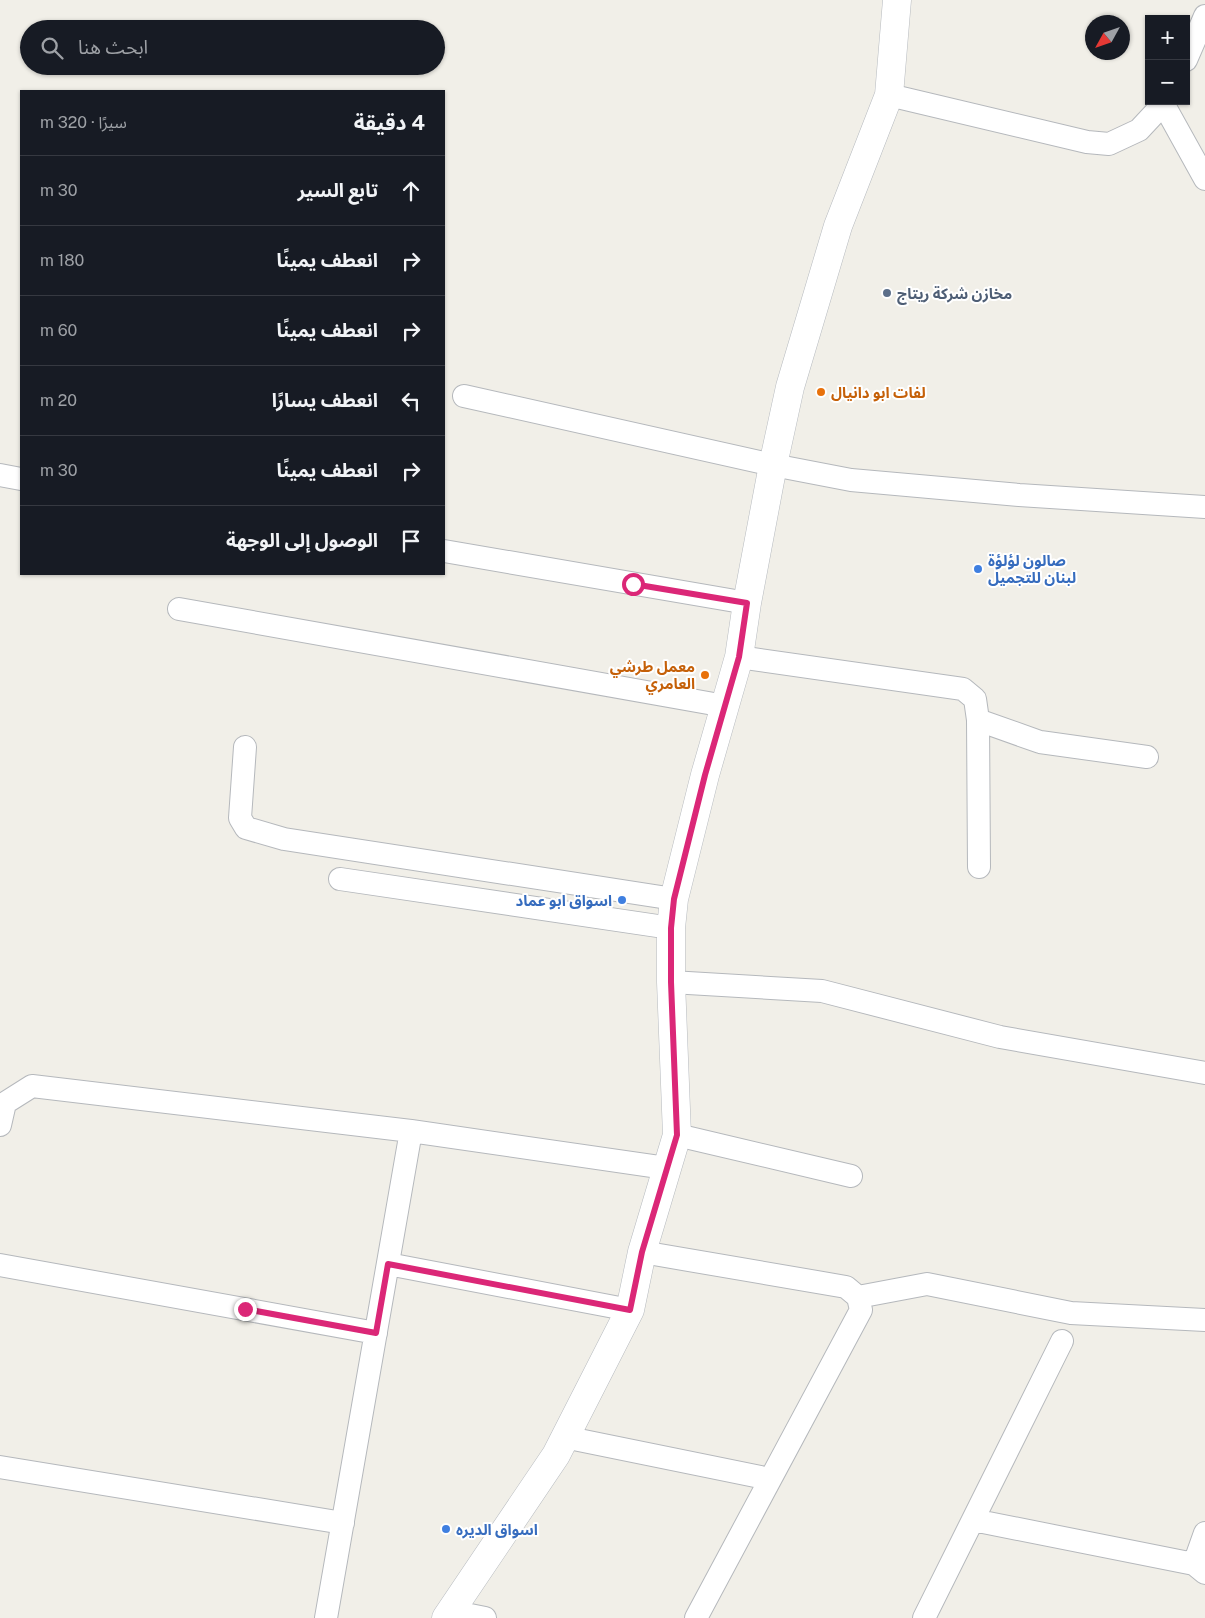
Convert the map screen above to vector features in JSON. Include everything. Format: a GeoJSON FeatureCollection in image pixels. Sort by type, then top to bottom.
{"type":"FeatureCollection","features":[{"type":"Feature","properties":{"kind":"street"},"geometry":{"type":"LineString","coordinates":[[485,1618],[448,1614],[556,1455],[630,1310],[642,1252],[677,1135],[671,982],[671,928],[674,899],[705,775],[739,657],[747,603],[773,465],[790,387],[838,226],[889,95],[898,0]]}},
{"type":"Feature","properties":{"kind":"street"},"geometry":{"type":"LineString","coordinates":[[1190,51],[1205,16]]}},
{"type":"Feature","properties":{"kind":"street"},"geometry":{"type":"LineString","coordinates":[[889,95],[1087,142],[1109,144],[1139,130],[1163,105]]}},
{"type":"Feature","properties":{"kind":"street"},"geometry":{"type":"LineString","coordinates":[[1166,105],[1205,179]]}},
{"type":"Feature","properties":{"kind":"street"},"geometry":{"type":"LineString","coordinates":[[464,396],[773,465],[861,481],[1019,495],[1205,507]]}},
{"type":"Feature","properties":{"kind":"street"},"geometry":{"type":"LineString","coordinates":[[0,475],[20,479]]}},
{"type":"Feature","properties":{"kind":"street"},"geometry":{"type":"LineString","coordinates":[[445,551],[747,603]]}},
{"type":"Feature","properties":{"kind":"street"},"geometry":{"type":"LineString","coordinates":[[179,609],[725,706]]}},
{"type":"Feature","properties":{"kind":"street"},"geometry":{"type":"LineString","coordinates":[[739,657],[964,689],[975,698],[978,720],[979,866]]}},
{"type":"Feature","properties":{"kind":"street"},"geometry":{"type":"LineString","coordinates":[[978,720],[1040,742],[1147,757]]}},
{"type":"Feature","properties":{"kind":"street"},"geometry":{"type":"LineString","coordinates":[[245,747],[240,818],[246,828],[284,839],[674,899]]}},
{"type":"Feature","properties":{"kind":"street"},"geometry":{"type":"LineString","coordinates":[[340,879],[671,928]]}},
{"type":"Feature","properties":{"kind":"street"},"geometry":{"type":"LineString","coordinates":[[671,982],[822,991],[1000,1037],[1205,1073]]}},
{"type":"Feature","properties":{"kind":"street"},"geometry":{"type":"LineString","coordinates":[[0,1125],[5,1103],[32,1086],[411,1130],[666,1168]]}},
{"type":"Feature","properties":{"kind":"street"},"geometry":{"type":"LineString","coordinates":[[326,1618],[411,1130]]}},
{"type":"Feature","properties":{"kind":"street"},"geometry":{"type":"LineString","coordinates":[[677,1135],[850,1176]]}},
{"type":"Feature","properties":{"kind":"street"},"geometry":{"type":"LineString","coordinates":[[642,1252],[846,1287],[858,1297],[861,1310],[696,1618]]}},
{"type":"Feature","properties":{"kind":"street"},"geometry":{"type":"LineString","coordinates":[[388,1264],[630,1310]]}},
{"type":"Feature","properties":{"kind":"street"},"geometry":{"type":"LineString","coordinates":[[0,1265],[376,1333]]}},
{"type":"Feature","properties":{"kind":"street"},"geometry":{"type":"LineString","coordinates":[[858,1297],[927,1284],[1071,1313],[1205,1320]]}},
{"type":"Feature","properties":{"kind":"street"},"geometry":{"type":"LineString","coordinates":[[924,1618],[1062,1341]]}},
{"type":"Feature","properties":{"kind":"street"},"geometry":{"type":"LineString","coordinates":[[564,1437],[770,1479]]}},
{"type":"Feature","properties":{"kind":"street"},"geometry":{"type":"LineString","coordinates":[[0,1467],[343,1523]]}},
{"type":"Feature","properties":{"kind":"street"},"geometry":{"type":"LineString","coordinates":[[973,1520],[1199,1568],[1205,1533]]}},
{"type":"Feature","properties":{"kind":"place","name":"مخازن شركة ريتاج"},"geometry":{"type":"Point","coordinates":[887,293]}},
{"type":"Feature","properties":{"kind":"place","name":"لفات ابو دانيال"},"geometry":{"type":"Point","coordinates":[821,392]}},
{"type":"Feature","properties":{"kind":"place","name":"صالون لؤلؤة لبنان للتجميل"},"geometry":{"type":"Point","coordinates":[978,569]}},
{"type":"Feature","properties":{"kind":"place","name":"معمل طرشي العامري"},"geometry":{"type":"Point","coordinates":[705,675]}},
{"type":"Feature","properties":{"kind":"place","name":"اسواق ابو عماد"},"geometry":{"type":"Point","coordinates":[622,900]}},
{"type":"Feature","properties":{"kind":"place","name":"اسواق الديره"},"geometry":{"type":"Point","coordinates":[446,1529]}},
{"type":"Feature","properties":{"kind":"route"},"geometry":{"type":"LineString","coordinates":[[245,1309],[376,1333],[388,1264],[630,1310],[642,1252],[677,1135],[671,982],[671,928],[674,899],[705,775],[739,657],[747,603],[633,584]]}}]}
